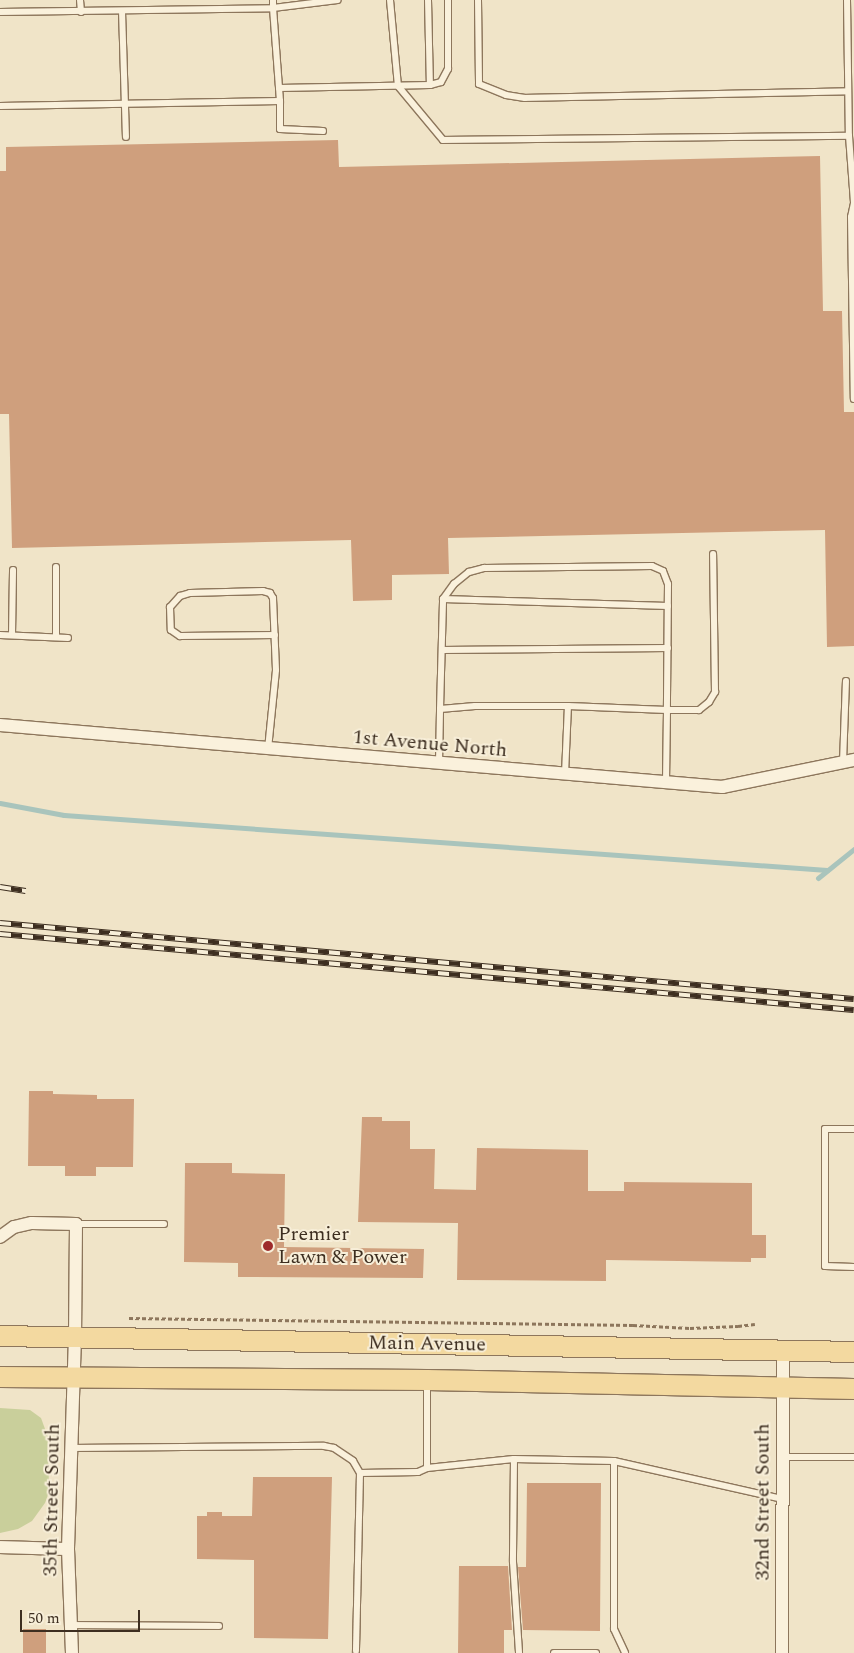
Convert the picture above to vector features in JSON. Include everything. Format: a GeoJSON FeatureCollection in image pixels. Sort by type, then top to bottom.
{"type":"FeatureCollection","features":[{"type":"Feature","properties":{"kind":"main road","name":"Main Avenue"},"geometry":{"type":"LineString","coordinates":[[0,1336],[854,1352]]}},
{"type":"Feature","properties":{"kind":"main road","name":"Main Avenue"},"geometry":{"type":"LineString","coordinates":[[0,1377],[427,1380],[854,1389]]}},
{"type":"Feature","properties":{"kind":"street","name":"1st Avenue North"},"geometry":{"type":"LineString","coordinates":[[0,725],[722,787],[848,761]]}},
{"type":"Feature","properties":{"kind":"street"},"geometry":{"type":"LineString","coordinates":[[0,1238],[14,1227],[32,1223],[76,1224]]}},
{"type":"Feature","properties":{"kind":"street","name":"35th Street South"},"geometry":{"type":"LineString","coordinates":[[72,1653],[68,1549],[75,1337],[76,1224]]}},
{"type":"Feature","properties":{"kind":"street","name":"32nd Street South"},"geometry":{"type":"LineString","coordinates":[[782,1653],[783,1350]]}},
{"type":"Feature","properties":{"kind":"street"},"geometry":{"type":"LineString","coordinates":[[0,1547],[68,1549]]}},
{"type":"Feature","properties":{"kind":"lane"},"geometry":{"type":"LineString","coordinates":[[80,0],[80,12]]}},
{"type":"Feature","properties":{"kind":"lane"},"geometry":{"type":"LineString","coordinates":[[273,0],[280,101],[280,129],[323,131]]}},
{"type":"Feature","properties":{"kind":"lane"},"geometry":{"type":"LineString","coordinates":[[0,12],[273,8],[338,0]]}},
{"type":"Feature","properties":{"kind":"lane"},"geometry":{"type":"LineString","coordinates":[[390,0],[398,86],[444,140],[849,136]]}},
{"type":"Feature","properties":{"kind":"lane"},"geometry":{"type":"LineString","coordinates":[[428,0],[430,85]]}},
{"type":"Feature","properties":{"kind":"lane"},"geometry":{"type":"LineString","coordinates":[[279,88],[430,85],[441,82],[448,69],[448,0]]}},
{"type":"Feature","properties":{"kind":"lane"},"geometry":{"type":"LineString","coordinates":[[478,0],[479,84],[506,95],[525,98],[848,91]]}},
{"type":"Feature","properties":{"kind":"lane"},"geometry":{"type":"LineString","coordinates":[[847,0],[849,136],[854,203],[851,217],[854,399]]}},
{"type":"Feature","properties":{"kind":"lane"},"geometry":{"type":"LineString","coordinates":[[122,11],[126,137]]}},
{"type":"Feature","properties":{"kind":"lane"},"geometry":{"type":"LineString","coordinates":[[0,106],[280,101]]}},
{"type":"Feature","properties":{"kind":"lane"},"geometry":{"type":"LineString","coordinates":[[440,709],[474,706],[568,706],[699,710],[709,702],[715,692],[713,554]]}},
{"type":"Feature","properties":{"kind":"lane"},"geometry":{"type":"LineString","coordinates":[[439,763],[444,599],[454,584],[469,572],[484,568],[652,566],[663,571],[668,584],[666,782]]}},
{"type":"Feature","properties":{"kind":"lane"},"geometry":{"type":"LineString","coordinates":[[56,567],[56,638]]}},
{"type":"Feature","properties":{"kind":"lane"},"geometry":{"type":"LineString","coordinates":[[12,635],[13,570]]}},
{"type":"Feature","properties":{"kind":"lane"},"geometry":{"type":"LineString","coordinates":[[268,749],[276,670],[275,634],[273,598],[263,591],[190,594],[180,596],[170,607],[171,630],[180,636],[275,634]]}},
{"type":"Feature","properties":{"kind":"lane"},"geometry":{"type":"LineString","coordinates":[[444,599],[668,606]]}},
{"type":"Feature","properties":{"kind":"lane"},"geometry":{"type":"LineString","coordinates":[[0,635],[68,638]]}},
{"type":"Feature","properties":{"kind":"lane"},"geometry":{"type":"LineString","coordinates":[[442,650],[668,648]]}},
{"type":"Feature","properties":{"kind":"lane"},"geometry":{"type":"LineString","coordinates":[[846,681],[848,761]]}},
{"type":"Feature","properties":{"kind":"lane"},"geometry":{"type":"LineString","coordinates":[[565,774],[568,706]]}},
{"type":"Feature","properties":{"kind":"lane"},"geometry":{"type":"LineString","coordinates":[[854,1129],[824,1129],[826,1266],[854,1266]]}},
{"type":"Feature","properties":{"kind":"lane"},"geometry":{"type":"LineString","coordinates":[[76,1224],[164,1224]]}},
{"type":"Feature","properties":{"kind":"lane"},"geometry":{"type":"LineString","coordinates":[[427,1380],[428,1468]]}},
{"type":"Feature","properties":{"kind":"lane"},"geometry":{"type":"LineString","coordinates":[[71,1448],[324,1446],[334,1448],[353,1461],[360,1473],[356,1651]]}},
{"type":"Feature","properties":{"kind":"lane"},"geometry":{"type":"LineString","coordinates":[[782,1456],[854,1456]]}},
{"type":"Feature","properties":{"kind":"lane"},"geometry":{"type":"LineString","coordinates":[[360,1473],[418,1472],[428,1468],[514,1459],[614,1461],[782,1499]]}},
{"type":"Feature","properties":{"kind":"lane"},"geometry":{"type":"LineString","coordinates":[[514,1459],[513,1562],[519,1653]]}},
{"type":"Feature","properties":{"kind":"lane"},"geometry":{"type":"LineString","coordinates":[[614,1461],[614,1629],[625,1653]]}},
{"type":"Feature","properties":{"kind":"lane"},"geometry":{"type":"LineString","coordinates":[[71,1625],[219,1626]]}},
{"type":"Feature","properties":{"kind":"lane"},"geometry":{"type":"LineString","coordinates":[[554,1653],[596,1653]]}},
{"type":"Feature","properties":{"kind":"path"},"geometry":{"type":"LineString","coordinates":[[129,1318],[633,1325],[690,1328],[755,1324]]}},
{"type":"Feature","properties":{"kind":"green space"},"geometry":{"type":"Polygon","coordinates":[[[0,1408],[30,1410],[41,1418],[48,1437],[49,1492],[45,1503],[32,1521],[18,1529],[0,1533],[0,1408]]]}},
{"type":"Feature","properties":{"kind":"building"},"geometry":{"type":"Polygon","coordinates":[[[338,140],[339,167],[820,156],[823,311],[842,311],[844,412],[854,412],[854,646],[827,647],[825,530],[448,538],[449,574],[392,575],[392,600],[353,601],[351,540],[12,548],[9,414],[0,414],[0,171],[6,171],[6,147],[338,140]]]}},
{"type":"Feature","properties":{"kind":"building"},"geometry":{"type":"Polygon","coordinates":[[[29,1091],[53,1091],[53,1094],[97,1095],[97,1099],[134,1099],[133,1167],[96,1167],[96,1176],[65,1176],[65,1166],[28,1166],[29,1091]]]}},
{"type":"Feature","properties":{"kind":"building"},"geometry":{"type":"Polygon","coordinates":[[[362,1117],[382,1117],[382,1121],[410,1121],[410,1149],[435,1149],[434,1189],[476,1190],[477,1148],[588,1150],[588,1191],[624,1191],[624,1182],[752,1183],[752,1235],[766,1235],[766,1258],[751,1258],[751,1262],[606,1260],[606,1281],[457,1280],[458,1223],[358,1222],[362,1117]]]}},
{"type":"Feature","properties":{"kind":"building"},"geometry":{"type":"Polygon","coordinates":[[[185,1163],[232,1163],[232,1173],[285,1174],[284,1247],[424,1249],[423,1278],[238,1277],[238,1263],[184,1262],[185,1163]]]}},
{"type":"Feature","properties":{"kind":"building"},"geometry":{"type":"Polygon","coordinates":[[[253,1477],[332,1477],[328,1639],[254,1638],[254,1560],[197,1559],[197,1516],[207,1516],[207,1512],[222,1512],[222,1516],[252,1516],[253,1477]]]}},
{"type":"Feature","properties":{"kind":"building"},"geometry":{"type":"Polygon","coordinates":[[[527,1483],[601,1483],[600,1631],[523,1630],[518,1567],[526,1567],[527,1483]]]}},
{"type":"Feature","properties":{"kind":"building"},"geometry":{"type":"Polygon","coordinates":[[[459,1566],[508,1566],[512,1630],[504,1630],[504,1653],[458,1653],[459,1566]]]}},
{"type":"Feature","properties":{"kind":"building"},"geometry":{"type":"Polygon","coordinates":[[[23,1629],[46,1629],[46,1653],[23,1653],[23,1629]]]}},
{"type":"Feature","properties":{"kind":"waterway"},"geometry":{"type":"LineString","coordinates":[[0,803],[64,815],[827,870]]}},
{"type":"Feature","properties":{"kind":"waterway"},"geometry":{"type":"LineString","coordinates":[[818,878],[854,849]]}},
{"type":"Feature","properties":{"kind":"railway"},"geometry":{"type":"LineString","coordinates":[[0,887],[26,891]]}},
{"type":"Feature","properties":{"kind":"railway"},"geometry":{"type":"LineString","coordinates":[[0,923],[854,999]]}},
{"type":"Feature","properties":{"kind":"railway"},"geometry":{"type":"LineString","coordinates":[[0,934],[854,1010]]}},
{"type":"Feature","properties":{"kind":"place","name":"Premier Lawn & Power"},"geometry":{"type":"Point","coordinates":[268,1246]}}]}
